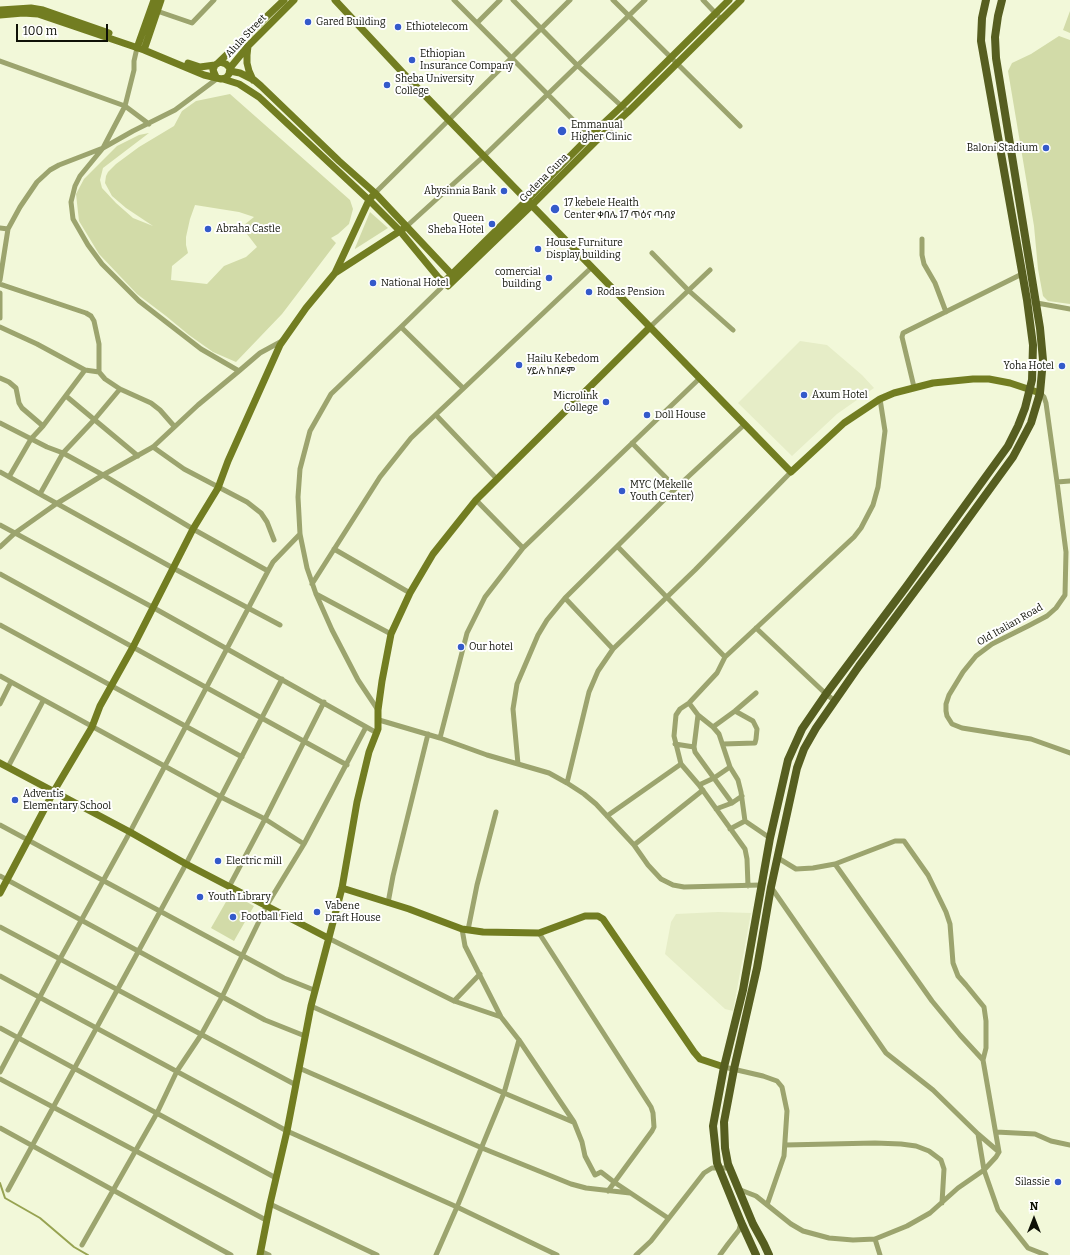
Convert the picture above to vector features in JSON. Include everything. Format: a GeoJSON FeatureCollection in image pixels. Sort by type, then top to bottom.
{"type":"FeatureCollection","features":[{"type":"Feature","properties":{"kind":"main road"},"geometry":{"type":"LineString","coordinates":[[756,1255],[718,1168],[715,1155],[713,1126],[724,1067],[748,966],[761,885],[785,771],[792,749],[802,729],[826,694],[1008,446],[1018,426],[1030,390],[1034,366],[1028,300],[1022,274],[981,41],[982,18],[986,0]]}},
{"type":"Feature","properties":{"kind":"main road"},"geometry":{"type":"LineString","coordinates":[[769,1255],[753,1224],[725,1155],[724,1131],[725,1114],[757,968],[771,887],[794,779],[801,758],[816,728],[859,666],[1013,457],[1031,423],[1040,393],[1042,376],[1042,349],[1037,303],[996,58],[995,37],[1000,0],[993,0]]}},
{"type":"Feature","properties":{"kind":"main road"},"geometry":{"type":"LineString","coordinates":[[748,966],[757,968]]}},
{"type":"Feature","properties":{"kind":"main road"},"geometry":{"type":"LineString","coordinates":[[743,990],[752,992]]}},
{"type":"Feature","properties":{"kind":"street"},"geometry":{"type":"LineString","coordinates":[[141,47],[154,0]]}},
{"type":"Feature","properties":{"kind":"street"},"geometry":{"type":"LineString","coordinates":[[162,0],[134,61],[134,70],[125,106],[103,148],[80,176],[75,186],[71,202],[73,219],[88,245],[102,264],[139,301],[201,349],[239,371]]}},
{"type":"Feature","properties":{"kind":"street"},"geometry":{"type":"LineString","coordinates":[[157,11],[192,23],[214,0]]}},
{"type":"Feature","properties":{"kind":"street","name":"Alula Street"},"geometry":{"type":"LineString","coordinates":[[216,64],[284,0]]}},
{"type":"Feature","properties":{"kind":"street","name":"Alula Street"},"geometry":{"type":"LineString","coordinates":[[230,70],[248,46],[294,0]]}},
{"type":"Feature","properties":{"kind":"street"},"geometry":{"type":"LineString","coordinates":[[335,0],[449,120],[791,472]]}},
{"type":"Feature","properties":{"kind":"street"},"geometry":{"type":"LineString","coordinates":[[454,0],[595,142]]}},
{"type":"Feature","properties":{"kind":"street"},"geometry":{"type":"LineString","coordinates":[[477,23],[500,0]]}},
{"type":"Feature","properties":{"kind":"street"},"geometry":{"type":"LineString","coordinates":[[513,0],[578,66],[628,112]]}},
{"type":"Feature","properties":{"kind":"street"},"geometry":{"type":"LineString","coordinates":[[0,893],[54,791],[92,727],[100,706],[154,608],[193,529],[218,488],[228,461],[273,358],[306,308],[335,272],[369,200],[570,0]]}},
{"type":"Feature","properties":{"kind":"street"},"geometry":{"type":"LineString","coordinates":[[613,0],[740,126]]}},
{"type":"Feature","properties":{"kind":"street"},"geometry":{"type":"LineString","coordinates":[[335,272],[407,226],[484,156],[645,0]]}},
{"type":"Feature","properties":{"kind":"street"},"geometry":{"type":"LineString","coordinates":[[703,0],[721,19]]}},
{"type":"Feature","properties":{"kind":"street","name":"Godena Guna"},"geometry":{"type":"LineString","coordinates":[[530,203],[589,137],[729,0]]}},
{"type":"Feature","properties":{"kind":"street","name":"Godena Guna"},"geometry":{"type":"LineString","coordinates":[[444,285],[628,112],[740,0]]}},
{"type":"Feature","properties":{"kind":"street"},"geometry":{"type":"LineString","coordinates":[[0,12],[38,14],[195,66],[205,67],[220,62],[226,64],[230,70],[254,80],[375,193],[453,276]]}},
{"type":"Feature","properties":{"kind":"street"},"geometry":{"type":"LineString","coordinates":[[248,46],[246,55],[247,63],[254,80]]}},
{"type":"Feature","properties":{"kind":"street"},"geometry":{"type":"LineString","coordinates":[[141,47],[204,75],[239,84],[251,90],[369,200],[400,231],[444,285],[331,394],[310,431],[300,469],[298,497],[300,534],[312,584],[332,630],[358,680],[378,710]]}},
{"type":"Feature","properties":{"kind":"street"},"geometry":{"type":"LineString","coordinates":[[0,61],[125,106],[149,124]]}},
{"type":"Feature","properties":{"kind":"street"},"geometry":{"type":"LineString","coordinates":[[216,64],[213,70],[219,78]]}},
{"type":"Feature","properties":{"kind":"street"},"geometry":{"type":"LineString","coordinates":[[0,280],[8,229],[20,207],[37,182],[50,170],[103,148],[175,110],[219,78],[228,76],[230,70]]}},
{"type":"Feature","properties":{"kind":"street"},"geometry":{"type":"LineString","coordinates":[[332,166],[339,161]]}},
{"type":"Feature","properties":{"kind":"street"},"geometry":{"type":"LineString","coordinates":[[0,228],[8,229]]}},
{"type":"Feature","properties":{"kind":"street"},"geometry":{"type":"LineString","coordinates":[[922,239],[922,255],[924,264],[935,283],[946,312]]}},
{"type":"Feature","properties":{"kind":"street"},"geometry":{"type":"LineString","coordinates":[[652,253],[688,290],[733,330]]}},
{"type":"Feature","properties":{"kind":"street"},"geometry":{"type":"LineString","coordinates":[[312,584],[380,477],[411,438],[592,267]]}},
{"type":"Feature","properties":{"kind":"street"},"geometry":{"type":"LineString","coordinates":[[269,1255],[260,1253],[266,1220],[287,1131],[314,990],[342,888],[357,802],[369,752],[377,733],[379,720],[378,710],[382,681],[391,634],[410,593],[433,554],[476,500],[650,327],[710,270]]}},
{"type":"Feature","properties":{"kind":"street"},"geometry":{"type":"LineString","coordinates":[[914,387],[902,334],[1022,274]]}},
{"type":"Feature","properties":{"kind":"street"},"geometry":{"type":"LineString","coordinates":[[0,284],[79,310],[90,316],[94,321],[99,344],[99,372],[105,379],[120,389],[151,403],[160,410],[174,426]]}},
{"type":"Feature","properties":{"kind":"street"},"geometry":{"type":"LineString","coordinates":[[0,293],[0,318]]}},
{"type":"Feature","properties":{"kind":"street"},"geometry":{"type":"LineString","coordinates":[[1037,303],[1070,309]]}},
{"type":"Feature","properties":{"kind":"street"},"geometry":{"type":"LineString","coordinates":[[0,327],[37,344],[85,370],[99,372]]}},
{"type":"Feature","properties":{"kind":"street"},"geometry":{"type":"LineString","coordinates":[[401,327],[463,388]]}},
{"type":"Feature","properties":{"kind":"street"},"geometry":{"type":"LineString","coordinates":[[0,547],[15,533],[56,504],[103,474],[153,447],[174,426],[260,353],[283,341]]}},
{"type":"Feature","properties":{"kind":"street"},"geometry":{"type":"LineString","coordinates":[[9,477],[31,439],[43,426],[85,370]]}},
{"type":"Feature","properties":{"kind":"street"},"geometry":{"type":"LineString","coordinates":[[0,378],[9,382],[16,388],[19,403],[22,408],[43,426]]}},
{"type":"Feature","properties":{"kind":"street"},"geometry":{"type":"LineString","coordinates":[[440,738],[467,633],[485,597],[523,548],[700,378]]}},
{"type":"Feature","properties":{"kind":"street"},"geometry":{"type":"LineString","coordinates":[[567,783],[589,692],[598,671],[613,649],[667,597],[791,472],[844,423],[880,399],[914,387],[939,382],[989,379],[1010,383],[1040,393]]}},
{"type":"Feature","properties":{"kind":"street"},"geometry":{"type":"LineString","coordinates":[[40,494],[63,452],[94,420],[120,389]]}},
{"type":"Feature","properties":{"kind":"street","name":"Old Italian Road"},"geometry":{"type":"LineString","coordinates":[[1040,393],[1044,396],[1046,403],[1058,482],[1066,552],[1068,596],[1047,616],[992,644],[976,656],[963,672],[949,695],[946,704],[946,711],[952,724],[962,728],[1032,739],[1070,753]]}},
{"type":"Feature","properties":{"kind":"street"},"geometry":{"type":"LineString","coordinates":[[66,396],[138,456]]}},
{"type":"Feature","properties":{"kind":"street"},"geometry":{"type":"LineString","coordinates":[[748,886],[747,859],[745,850],[703,790],[681,764],[674,736],[676,715],[680,709],[689,703],[717,673],[725,657],[854,537],[861,528],[873,505],[878,487],[885,431],[880,399]]}},
{"type":"Feature","properties":{"kind":"street"},"geometry":{"type":"LineString","coordinates":[[436,415],[497,479]]}},
{"type":"Feature","properties":{"kind":"street"},"geometry":{"type":"LineString","coordinates":[[0,423],[31,439],[63,452],[103,474],[193,529],[268,571]]}},
{"type":"Feature","properties":{"kind":"street"},"geometry":{"type":"LineString","coordinates":[[518,764],[513,709],[517,684],[538,635],[547,620],[565,598],[676,488],[745,424]]}},
{"type":"Feature","properties":{"kind":"street"},"geometry":{"type":"LineString","coordinates":[[632,443],[676,488]]}},
{"type":"Feature","properties":{"kind":"street"},"geometry":{"type":"LineString","coordinates":[[153,447],[184,469],[247,502],[261,513],[267,522],[274,540]]}},
{"type":"Feature","properties":{"kind":"street"},"geometry":{"type":"LineString","coordinates":[[0,472],[173,568],[280,625]]}},
{"type":"Feature","properties":{"kind":"street"},"geometry":{"type":"LineString","coordinates":[[1058,482],[1070,481]]}},
{"type":"Feature","properties":{"kind":"street"},"geometry":{"type":"LineString","coordinates":[[476,500],[523,548]]}},
{"type":"Feature","properties":{"kind":"street"},"geometry":{"type":"LineString","coordinates":[[0,525],[227,648],[377,733]]}},
{"type":"Feature","properties":{"kind":"street"},"geometry":{"type":"LineString","coordinates":[[0,1072],[130,832],[273,562],[300,534]]}},
{"type":"Feature","properties":{"kind":"street"},"geometry":{"type":"LineString","coordinates":[[618,546],[725,657]]}},
{"type":"Feature","properties":{"kind":"street"},"geometry":{"type":"LineString","coordinates":[[334,549],[410,593]]}},
{"type":"Feature","properties":{"kind":"street"},"geometry":{"type":"LineString","coordinates":[[0,574],[206,686],[347,765]]}},
{"type":"Feature","properties":{"kind":"street"},"geometry":{"type":"LineString","coordinates":[[316,594],[391,634]]}},
{"type":"Feature","properties":{"kind":"street"},"geometry":{"type":"LineString","coordinates":[[565,598],[613,649]]}},
{"type":"Feature","properties":{"kind":"street"},"geometry":{"type":"LineString","coordinates":[[0,625],[242,757]]}},
{"type":"Feature","properties":{"kind":"street"},"geometry":{"type":"LineString","coordinates":[[756,628],[835,701]]}},
{"type":"Feature","properties":{"kind":"street"},"geometry":{"type":"LineString","coordinates":[[0,676],[43,701],[221,797],[265,819],[304,844]]}},
{"type":"Feature","properties":{"kind":"street"},"geometry":{"type":"LineString","coordinates":[[8,1190],[186,864],[282,679]]}},
{"type":"Feature","properties":{"kind":"street"},"geometry":{"type":"LineString","coordinates":[[0,704],[11,682]]}},
{"type":"Feature","properties":{"kind":"street"},"geometry":{"type":"LineString","coordinates":[[713,727],[756,693]]}},
{"type":"Feature","properties":{"kind":"street"},"geometry":{"type":"LineString","coordinates":[[8,767],[43,701]]}},
{"type":"Feature","properties":{"kind":"street"},"geometry":{"type":"LineString","coordinates":[[230,886],[324,702]]}},
{"type":"Feature","properties":{"kind":"street"},"geometry":{"type":"LineString","coordinates":[[689,703],[698,715],[719,734],[730,767],[738,780],[742,796],[745,821],[770,838]]}},
{"type":"Feature","properties":{"kind":"street"},"geometry":{"type":"LineString","coordinates":[[723,744],[755,743],[757,729],[753,721],[735,711]]}},
{"type":"Feature","properties":{"kind":"street"},"geometry":{"type":"LineString","coordinates":[[698,715],[694,747],[697,756],[732,803]]}},
{"type":"Feature","properties":{"kind":"street"},"geometry":{"type":"LineString","coordinates":[[379,720],[428,734],[487,755],[549,773],[567,783],[596,804],[634,845],[648,865],[661,879],[672,885],[684,887],[761,885]]}},
{"type":"Feature","properties":{"kind":"street"},"geometry":{"type":"LineString","coordinates":[[82,1245],[156,1113],[177,1071],[201,1035],[222,997],[267,905],[304,844],[366,727]]}},
{"type":"Feature","properties":{"kind":"street"},"geometry":{"type":"LineString","coordinates":[[388,903],[393,876],[428,734]]}},
{"type":"Feature","properties":{"kind":"street"},"geometry":{"type":"LineString","coordinates":[[675,744],[694,747]]}},
{"type":"Feature","properties":{"kind":"street"},"geometry":{"type":"LineString","coordinates":[[0,763],[130,832],[186,864],[328,938],[454,1000],[501,1017]]}},
{"type":"Feature","properties":{"kind":"street"},"geometry":{"type":"LineString","coordinates":[[607,816],[681,764]]}},
{"type":"Feature","properties":{"kind":"street"},"geometry":{"type":"LineString","coordinates":[[699,785],[714,778],[730,767]]}},
{"type":"Feature","properties":{"kind":"street"},"geometry":{"type":"LineString","coordinates":[[634,845],[703,790]]}},
{"type":"Feature","properties":{"kind":"street"},"geometry":{"type":"LineString","coordinates":[[716,809],[732,803],[742,796]]}},
{"type":"Feature","properties":{"kind":"street"},"geometry":{"type":"LineString","coordinates":[[496,812],[465,930],[465,946],[501,1017],[519,1040],[574,1122],[582,1142],[585,1156],[595,1175],[601,1172],[668,1218]]}},
{"type":"Feature","properties":{"kind":"street"},"geometry":{"type":"LineString","coordinates":[[730,829],[745,821]]}},
{"type":"Feature","properties":{"kind":"street"},"geometry":{"type":"LineString","coordinates":[[0,825],[284,978],[314,990]]}},
{"type":"Feature","properties":{"kind":"street"},"geometry":{"type":"LineString","coordinates":[[738,1189],[756,1196],[791,1224],[804,1231],[818,1236],[842,1240],[875,1239],[907,1226],[930,1213],[958,1188],[984,1170],[999,1152],[983,1060],[986,1048],[986,1022],[984,1007],[958,976],[953,963],[950,924],[946,912],[928,875],[904,841],[895,841],[835,864],[813,868],[796,869],[778,858]]}},
{"type":"Feature","properties":{"kind":"street"},"geometry":{"type":"LineString","coordinates":[[835,864],[932,1001],[983,1060]]}},
{"type":"Feature","properties":{"kind":"street"},"geometry":{"type":"LineString","coordinates":[[0,876],[265,1020],[305,1036]]}},
{"type":"Feature","properties":{"kind":"street"},"geometry":{"type":"LineString","coordinates":[[771,887],[886,1053],[933,1090],[978,1134],[999,1152]]}},
{"type":"Feature","properties":{"kind":"street"},"geometry":{"type":"LineString","coordinates":[[342,888],[419,913],[465,930],[494,933],[539,934],[585,916],[598,916],[603,919],[700,1059],[724,1067],[763,1076],[777,1081],[782,1088],[787,1111],[784,1156],[767,1205]]}},
{"type":"Feature","properties":{"kind":"street"},"geometry":{"type":"LineString","coordinates":[[0,927],[296,1085]]}},
{"type":"Feature","properties":{"kind":"street"},"geometry":{"type":"LineString","coordinates":[[539,934],[651,1107],[653,1113],[654,1127],[652,1131],[608,1191]]}},
{"type":"Feature","properties":{"kind":"street"},"geometry":{"type":"LineString","coordinates":[[454,1000],[480,974]]}},
{"type":"Feature","properties":{"kind":"street"},"geometry":{"type":"LineString","coordinates":[[0,976],[287,1131],[457,1207],[557,1255]]}},
{"type":"Feature","properties":{"kind":"street"},"geometry":{"type":"LineString","coordinates":[[311,1006],[504,1093],[574,1122]]}},
{"type":"Feature","properties":{"kind":"street"},"geometry":{"type":"LineString","coordinates":[[0,1028],[276,1178]]}},
{"type":"Feature","properties":{"kind":"street"},"geometry":{"type":"LineString","coordinates":[[436,1255],[504,1093],[519,1040]]}},
{"type":"Feature","properties":{"kind":"street"},"geometry":{"type":"LineString","coordinates":[[299,1068],[482,1148],[578,1186],[632,1194]]}},
{"type":"Feature","properties":{"kind":"street"},"geometry":{"type":"LineString","coordinates":[[0,1079],[266,1220]]}},
{"type":"Feature","properties":{"kind":"street"},"geometry":{"type":"LineString","coordinates":[[0,1128],[231,1255]]}},
{"type":"Feature","properties":{"kind":"street"},"geometry":{"type":"LineString","coordinates":[[996,1132],[1035,1134],[1051,1141],[1070,1145]]}},
{"type":"Feature","properties":{"kind":"street"},"geometry":{"type":"LineString","coordinates":[[978,1134],[984,1170],[998,1210],[1028,1248],[1046,1255]]}},
{"type":"Feature","properties":{"kind":"street"},"geometry":{"type":"LineString","coordinates":[[785,1145],[875,1143],[916,1146],[929,1151],[941,1160],[944,1169],[942,1203]]}},
{"type":"Feature","properties":{"kind":"street"},"geometry":{"type":"LineString","coordinates":[[636,1255],[651,1241],[704,1173],[709,1169],[730,1168]]}},
{"type":"Feature","properties":{"kind":"street"},"geometry":{"type":"LineString","coordinates":[[270,1204],[377,1255]]}},
{"type":"Feature","properties":{"kind":"street"},"geometry":{"type":"LineString","coordinates":[[720,1255],[739,1230],[741,1222]]}},
{"type":"Feature","properties":{"kind":"street"},"geometry":{"type":"LineString","coordinates":[[875,1239],[880,1255]]}},
{"type":"Feature","properties":{"kind":"shaded area"},"geometry":{"type":"Polygon","coordinates":[[[1070,11],[1070,33],[1063,30],[1070,11]]]}},
{"type":"Feature","properties":{"kind":"shaded area","name":"Baloni Stadium"},"geometry":{"type":"Polygon","coordinates":[[[1059,36],[1070,40],[1070,304],[1048,301],[1043,296],[1038,269],[1034,226],[1008,71],[1012,63],[1031,54],[1059,36]]]}},
{"type":"Feature","properties":{"kind":"shaded area"},"geometry":{"type":"Polygon","coordinates":[[[230,94],[350,200],[353,209],[349,224],[331,238],[336,243],[282,314],[236,362],[213,352],[137,294],[99,254],[79,221],[76,194],[84,179],[117,146],[139,135],[149,133],[103,168],[100,180],[102,188],[133,218],[153,226],[126,208],[112,196],[105,183],[106,176],[116,164],[139,147],[174,126],[182,111],[196,101],[230,94]],[[195,205],[186,237],[188,253],[172,266],[171,280],[207,284],[224,266],[246,257],[257,247],[247,234],[244,225],[254,217],[239,212],[195,205]]]}},
{"type":"Feature","properties":{"kind":"shaded area"},"geometry":{"type":"Polygon","coordinates":[[[370,212],[388,228],[355,249],[355,248],[370,212]]]}},
{"type":"Feature","properties":{"kind":"shaded area","name":"Axum Hotel"},"geometry":{"type":"Polygon","coordinates":[[[800,341],[827,345],[862,375],[874,388],[837,414],[792,456],[738,403],[800,341]]]}},
{"type":"Feature","properties":{"kind":"shaded area","name":"Football Field"},"geometry":{"type":"Polygon","coordinates":[[[231,893],[254,906],[234,941],[211,928],[231,893]]]}},
{"type":"Feature","properties":{"kind":"shaded area"},"geometry":{"type":"Polygon","coordinates":[[[718,912],[751,913],[733,1011],[725,1009],[665,954],[671,922],[676,914],[718,912]]]}},
{"type":"Feature","properties":{"kind":"waterway"},"geometry":{"type":"LineString","coordinates":[[0,1183],[5,1198],[40,1218],[74,1247],[88,1255]]}},
{"type":"Feature","properties":{"kind":"place","name":"Gared Building"},"geometry":{"type":"Point","coordinates":[308,22]}},
{"type":"Feature","properties":{"kind":"place","name":"Ethiotelecom"},"geometry":{"type":"Point","coordinates":[398,27]}},
{"type":"Feature","properties":{"kind":"place","name":"Ethiopian Insurance Company"},"geometry":{"type":"Point","coordinates":[412,60]}},
{"type":"Feature","properties":{"kind":"place","name":"Sheba University College"},"geometry":{"type":"Point","coordinates":[387,85]}},
{"type":"Feature","properties":{"kind":"place","name":"Emmanual Higher Clinic"},"geometry":{"type":"Point","coordinates":[562,131]}},
{"type":"Feature","properties":{"kind":"place","name":"Baloni Stadium"},"geometry":{"type":"Point","coordinates":[1046,148]}},
{"type":"Feature","properties":{"kind":"place","name":"Abysinnia Bank"},"geometry":{"type":"Point","coordinates":[504,191]}},
{"type":"Feature","properties":{"kind":"place","name":"17 kebele Health Center ቀበሌ 17 ጥዕና ጣብያ"},"geometry":{"type":"Point","coordinates":[555,209]}},
{"type":"Feature","properties":{"kind":"place","name":"Queen Sheba Hotel"},"geometry":{"type":"Point","coordinates":[492,224]}},
{"type":"Feature","properties":{"kind":"place","name":"Abraha Castle"},"geometry":{"type":"Point","coordinates":[208,229]}},
{"type":"Feature","properties":{"kind":"place","name":"House Furniture Display building"},"geometry":{"type":"Point","coordinates":[538,249]}},
{"type":"Feature","properties":{"kind":"place","name":"comercial building"},"geometry":{"type":"Point","coordinates":[549,278]}},
{"type":"Feature","properties":{"kind":"place","name":"National Hotel"},"geometry":{"type":"Point","coordinates":[373,283]}},
{"type":"Feature","properties":{"kind":"place","name":"Rodas Pension"},"geometry":{"type":"Point","coordinates":[589,292]}},
{"type":"Feature","properties":{"kind":"place","name":"Hailu Kebedom ሃይሉ ከበዶም"},"geometry":{"type":"Point","coordinates":[519,365]}},
{"type":"Feature","properties":{"kind":"place","name":"Yoha Hotel"},"geometry":{"type":"Point","coordinates":[1062,366]}},
{"type":"Feature","properties":{"kind":"place","name":"Axum Hotel"},"geometry":{"type":"Point","coordinates":[804,395]}},
{"type":"Feature","properties":{"kind":"place","name":"Microlink College"},"geometry":{"type":"Point","coordinates":[606,402]}},
{"type":"Feature","properties":{"kind":"place","name":"Doll House"},"geometry":{"type":"Point","coordinates":[647,415]}},
{"type":"Feature","properties":{"kind":"place","name":"MYC (Mekelle Youth Center)"},"geometry":{"type":"Point","coordinates":[622,491]}},
{"type":"Feature","properties":{"kind":"place","name":"Our hotel"},"geometry":{"type":"Point","coordinates":[461,647]}},
{"type":"Feature","properties":{"kind":"place","name":"Adventis Elementary School"},"geometry":{"type":"Point","coordinates":[15,800]}},
{"type":"Feature","properties":{"kind":"place","name":"Electric mill"},"geometry":{"type":"Point","coordinates":[218,861]}},
{"type":"Feature","properties":{"kind":"place","name":"Youth Library"},"geometry":{"type":"Point","coordinates":[200,897]}},
{"type":"Feature","properties":{"kind":"place","name":"Vabene Draft House"},"geometry":{"type":"Point","coordinates":[317,912]}},
{"type":"Feature","properties":{"kind":"place","name":"Football Field"},"geometry":{"type":"Point","coordinates":[233,917]}},
{"type":"Feature","properties":{"kind":"place","name":"Silassie"},"geometry":{"type":"Point","coordinates":[1058,1182]}}]}
